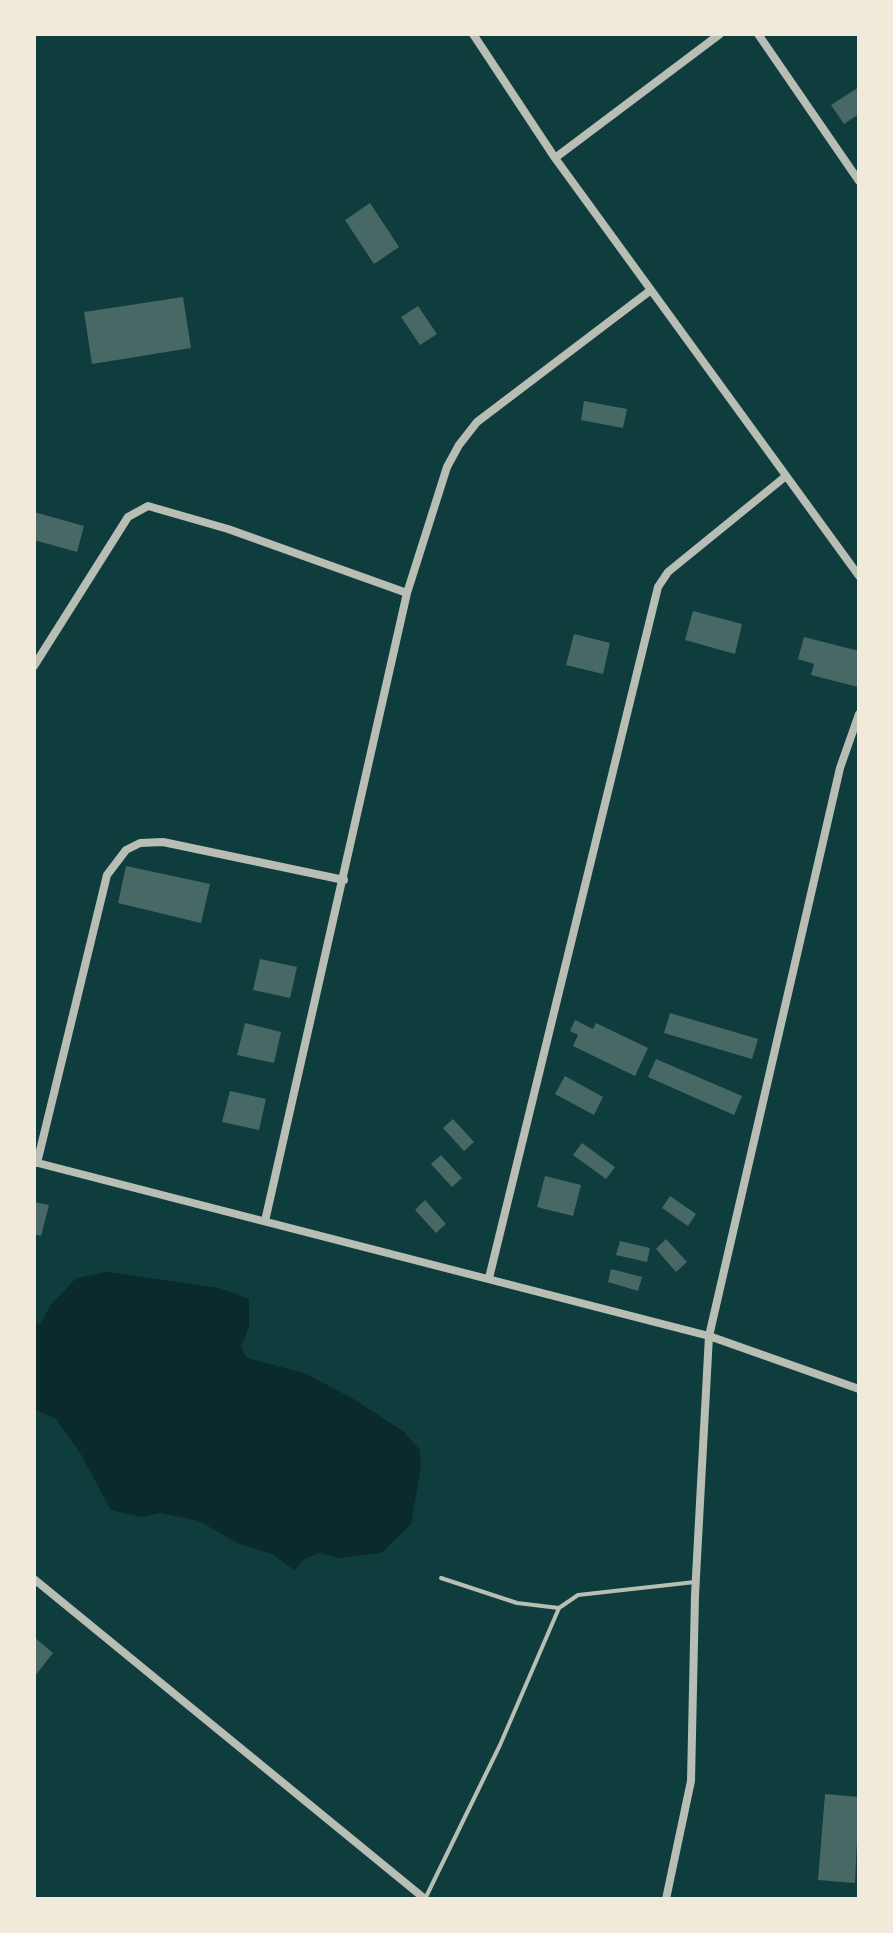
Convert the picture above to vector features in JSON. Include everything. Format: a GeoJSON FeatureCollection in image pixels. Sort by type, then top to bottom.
{"type":"FeatureCollection","features":[{"type":"Feature","properties":{"kind":"street"},"geometry":{"type":"LineString","coordinates":[[473,34],[555,158],[859,576]]}},
{"type":"Feature","properties":{"kind":"street"},"geometry":{"type":"LineString","coordinates":[[555,158],[720,34]]}},
{"type":"Feature","properties":{"kind":"street"},"geometry":{"type":"LineString","coordinates":[[758,34],[859,181]]}},
{"type":"Feature","properties":{"kind":"street"},"geometry":{"type":"LineString","coordinates":[[265,1221],[407,593],[447,467],[477,422],[651,290]]}},
{"type":"Feature","properties":{"kind":"street"},"geometry":{"type":"LineString","coordinates":[[489,1278],[658,587],[668,572],[786,476]]}},
{"type":"Feature","properties":{"kind":"street"},"geometry":{"type":"LineString","coordinates":[[34,666],[128,517],[148,506],[228,529],[407,593]]}},
{"type":"Feature","properties":{"kind":"street"},"geometry":{"type":"LineString","coordinates":[[666,1899],[691,1781],[695,1582],[709,1336],[840,768],[859,714]]}},
{"type":"Feature","properties":{"kind":"street"},"geometry":{"type":"LineString","coordinates":[[344,880],[163,842],[140,843],[126,850],[107,875],[36,1162],[709,1336],[859,1389]]}},
{"type":"Feature","properties":{"kind":"street"},"geometry":{"type":"LineString","coordinates":[[34,1579],[425,1899]]}},
{"type":"Feature","properties":{"kind":"lane"},"geometry":{"type":"LineString","coordinates":[[441,1578],[517,1603],[559,1608]]}},
{"type":"Feature","properties":{"kind":"lane"},"geometry":{"type":"LineString","coordinates":[[425,1899],[500,1745],[559,1608],[578,1595],[695,1582]]}},
{"type":"Feature","properties":{"kind":"water"},"geometry":{"type":"Polygon","coordinates":[[[108,1272],[219,1288],[249,1299],[249,1326],[241,1347],[247,1358],[304,1373],[352,1398],[404,1432],[420,1450],[421,1466],[411,1524],[381,1553],[339,1558],[319,1553],[304,1559],[294,1570],[272,1554],[239,1544],[199,1521],[161,1513],[142,1517],[111,1510],[80,1453],[56,1419],[34,1409],[34,1324],[41,1323],[50,1306],[76,1278],[108,1272]]]}},
{"type":"Feature","properties":{"kind":"building"},"geometry":{"type":"Polygon","coordinates":[[[859,87],[859,114],[844,124],[831,105],[859,87]]]}},
{"type":"Feature","properties":{"kind":"building"},"geometry":{"type":"Polygon","coordinates":[[[370,203],[399,247],[374,264],[345,220],[370,203]]]}},
{"type":"Feature","properties":{"kind":"building"},"geometry":{"type":"Polygon","coordinates":[[[183,297],[191,348],[92,364],[84,312],[183,297]]]}},
{"type":"Feature","properties":{"kind":"building"},"geometry":{"type":"Polygon","coordinates":[[[418,306],[437,334],[420,345],[401,317],[418,306]]]}},
{"type":"Feature","properties":{"kind":"building"},"geometry":{"type":"Polygon","coordinates":[[[584,401],[627,409],[623,428],[581,420],[584,401]]]}},
{"type":"Feature","properties":{"kind":"building"},"geometry":{"type":"Polygon","coordinates":[[[34,512],[84,526],[77,552],[34,540],[34,512]]]}},
{"type":"Feature","properties":{"kind":"building"},"geometry":{"type":"Polygon","coordinates":[[[693,611],[742,624],[735,654],[685,640],[693,611]]]}},
{"type":"Feature","properties":{"kind":"building"},"geometry":{"type":"Polygon","coordinates":[[[574,634],[610,643],[603,674],[566,665],[574,634]]]}},
{"type":"Feature","properties":{"kind":"building"},"geometry":{"type":"Polygon","coordinates":[[[804,637],[859,651],[858,687],[811,675],[814,664],[798,659],[804,637]]]}},
{"type":"Feature","properties":{"kind":"building"},"geometry":{"type":"Polygon","coordinates":[[[126,866],[210,884],[201,923],[118,903],[126,866]]]}},
{"type":"Feature","properties":{"kind":"building"},"geometry":{"type":"Polygon","coordinates":[[[260,959],[297,967],[290,998],[253,990],[260,959]]]}},
{"type":"Feature","properties":{"kind":"building"},"geometry":{"type":"Polygon","coordinates":[[[670,1013],[758,1039],[752,1059],[664,1033],[670,1013]]]}},
{"type":"Feature","properties":{"kind":"building"},"geometry":{"type":"Polygon","coordinates":[[[575,1020],[593,1029],[596,1023],[648,1048],[635,1076],[573,1046],[578,1035],[570,1031],[575,1020]]]}},
{"type":"Feature","properties":{"kind":"building"},"geometry":{"type":"Polygon","coordinates":[[[245,1023],[281,1032],[274,1063],[237,1055],[245,1023]]]}},
{"type":"Feature","properties":{"kind":"building"},"geometry":{"type":"Polygon","coordinates":[[[656,1059],[742,1096],[734,1115],[648,1077],[656,1059]]]}},
{"type":"Feature","properties":{"kind":"building"},"geometry":{"type":"Polygon","coordinates":[[[565,1076],[603,1097],[594,1115],[555,1094],[565,1076]]]}},
{"type":"Feature","properties":{"kind":"building"},"geometry":{"type":"Polygon","coordinates":[[[230,1091],[266,1099],[259,1130],[222,1122],[230,1091]]]}},
{"type":"Feature","properties":{"kind":"building"},"geometry":{"type":"Polygon","coordinates":[[[453,1119],[474,1142],[464,1151],[443,1128],[453,1119]]]}},
{"type":"Feature","properties":{"kind":"building"},"geometry":{"type":"Polygon","coordinates":[[[582,1143],[615,1167],[606,1179],[573,1155],[582,1143]]]}},
{"type":"Feature","properties":{"kind":"building"},"geometry":{"type":"Polygon","coordinates":[[[441,1155],[462,1178],[452,1187],[431,1164],[441,1155]]]}},
{"type":"Feature","properties":{"kind":"building"},"geometry":{"type":"Polygon","coordinates":[[[545,1176],[581,1185],[573,1216],[537,1207],[545,1176]]]}},
{"type":"Feature","properties":{"kind":"building"},"geometry":{"type":"Polygon","coordinates":[[[670,1196],[696,1214],[688,1226],[662,1208],[670,1196]]]}},
{"type":"Feature","properties":{"kind":"building"},"geometry":{"type":"Polygon","coordinates":[[[425,1200],[446,1224],[436,1233],[415,1210],[425,1200]]]}},
{"type":"Feature","properties":{"kind":"building"},"geometry":{"type":"Polygon","coordinates":[[[34,1202],[49,1205],[41,1236],[34,1234],[34,1202]]]}},
{"type":"Feature","properties":{"kind":"building"},"geometry":{"type":"Polygon","coordinates":[[[666,1239],[687,1262],[676,1272],[656,1249],[666,1239]]]}},
{"type":"Feature","properties":{"kind":"building"},"geometry":{"type":"Polygon","coordinates":[[[620,1241],[650,1248],[647,1262],[616,1255],[620,1241]]]}},
{"type":"Feature","properties":{"kind":"building"},"geometry":{"type":"Polygon","coordinates":[[[611,1269],[642,1277],[638,1291],[608,1282],[611,1269]]]}},
{"type":"Feature","properties":{"kind":"building"},"geometry":{"type":"Polygon","coordinates":[[[34,1637],[53,1653],[34,1677],[34,1637]]]}},
{"type":"Feature","properties":{"kind":"building"},"geometry":{"type":"Polygon","coordinates":[[[825,1794],[859,1797],[855,1883],[818,1880],[825,1794]]]}}]}
